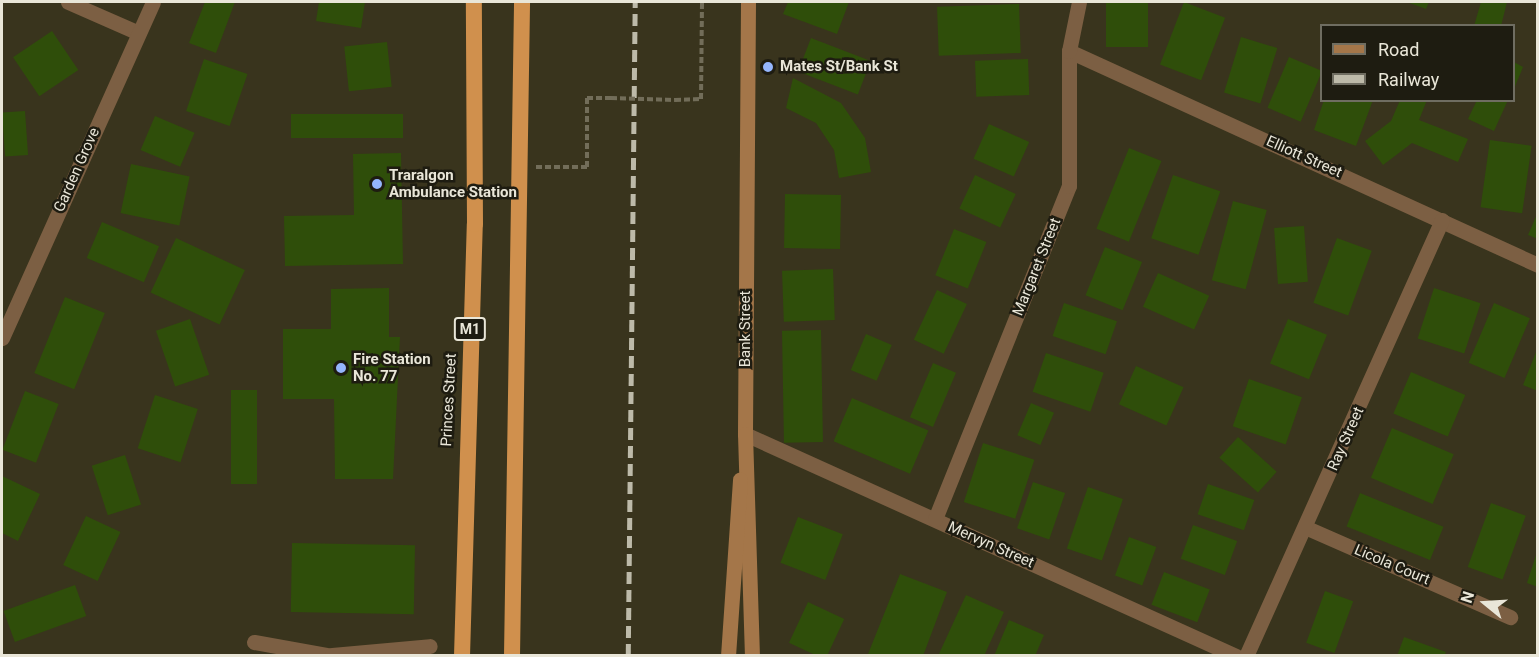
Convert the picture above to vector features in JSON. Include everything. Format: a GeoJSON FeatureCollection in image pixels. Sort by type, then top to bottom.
{"type":"FeatureCollection","features":[{"type":"Feature","properties":{"kind":"highway","name":"Princes Street"},"geometry":{"type":"LineString","coordinates":[[462,656],[474,224],[474,2]]}},
{"type":"Feature","properties":{"kind":"highway"},"geometry":{"type":"LineString","coordinates":[[512,656],[522,2]]}},
{"type":"Feature","properties":{"kind":"main road","name":"Bank Street"},"geometry":{"type":"LineString","coordinates":[[748,2],[745,434],[752,656]]}},
{"type":"Feature","properties":{"kind":"main road"},"geometry":{"type":"LineString","coordinates":[[728,656],[732,550],[745,434]]}},
{"type":"Feature","properties":{"kind":"street"},"geometry":{"type":"LineString","coordinates":[[68,2],[139,33]]}},
{"type":"Feature","properties":{"kind":"street","name":"Garden Grove"},"geometry":{"type":"LineString","coordinates":[[2,338],[153,2]]}},
{"type":"Feature","properties":{"kind":"street","name":"Margaret Street"},"geometry":{"type":"LineString","coordinates":[[934,519],[1069,186],[1069,51],[1079,2]]}},
{"type":"Feature","properties":{"kind":"street","name":"Elliott Street"},"geometry":{"type":"LineString","coordinates":[[1069,51],[1538,265]]}},
{"type":"Feature","properties":{"kind":"street","name":"Ray Street"},"geometry":{"type":"LineString","coordinates":[[1246,656],[1307,528],[1442,220]]}},
{"type":"Feature","properties":{"kind":"street","name":"Mervyn Street"},"geometry":{"type":"LineString","coordinates":[[745,434],[1236,656]]}},
{"type":"Feature","properties":{"kind":"street","name":"Licola Court"},"geometry":{"type":"LineString","coordinates":[[1307,528],[1510,617]]}},
{"type":"Feature","properties":{"kind":"street"},"geometry":{"type":"LineString","coordinates":[[254,642],[332,655],[430,646]]}},
{"type":"Feature","properties":{"kind":"path"},"geometry":{"type":"LineString","coordinates":[[538,167],[587,167],[587,98],[702,99],[702,2]]}},
{"type":"Feature","properties":{"kind":"building"},"geometry":{"type":"Polygon","coordinates":[[[205,2],[235,2],[216,53],[189,43],[205,2]]]}},
{"type":"Feature","properties":{"kind":"building"},"geometry":{"type":"Polygon","coordinates":[[[319,2],[365,2],[361,28],[316,21],[319,2]]]}},
{"type":"Feature","properties":{"kind":"building"},"geometry":{"type":"Polygon","coordinates":[[[788,2],[849,2],[837,34],[783,14],[788,2]]]}},
{"type":"Feature","properties":{"kind":"building"},"geometry":{"type":"Polygon","coordinates":[[[1106,2],[1148,2],[1148,47],[1106,47],[1106,2]]]}},
{"type":"Feature","properties":{"kind":"building"},"geometry":{"type":"Polygon","coordinates":[[[1184,2],[1225,18],[1201,80],[1160,65],[1184,2]]]}},
{"type":"Feature","properties":{"kind":"building"},"geometry":{"type":"Polygon","coordinates":[[[1407,2],[1429,2],[1426,9],[1407,2]]]}},
{"type":"Feature","properties":{"kind":"building"},"geometry":{"type":"Polygon","coordinates":[[[1481,2],[1507,2],[1502,24],[1475,24],[1481,2]]]}},
{"type":"Feature","properties":{"kind":"building"},"geometry":{"type":"Polygon","coordinates":[[[1019,4],[1021,53],[939,56],[937,7],[1019,4]]]}},
{"type":"Feature","properties":{"kind":"building"},"geometry":{"type":"Polygon","coordinates":[[[52,31],[78,70],[39,96],[13,57],[52,31]]]}},
{"type":"Feature","properties":{"kind":"building"},"geometry":{"type":"Polygon","coordinates":[[[1241,37],[1277,48],[1260,104],[1224,92],[1241,37]]]}},
{"type":"Feature","properties":{"kind":"building"},"geometry":{"type":"Polygon","coordinates":[[[811,38],[871,61],[858,95],[798,72],[811,38]]]}},
{"type":"Feature","properties":{"kind":"building"},"geometry":{"type":"Polygon","coordinates":[[[387,42],[392,87],[349,91],[344,46],[387,42]]]}},
{"type":"Feature","properties":{"kind":"building"},"geometry":{"type":"Polygon","coordinates":[[[1289,57],[1320,70],[1320,76],[1301,122],[1268,108],[1289,57]]]}},
{"type":"Feature","properties":{"kind":"building"},"geometry":{"type":"Polygon","coordinates":[[[204,59],[247,74],[230,126],[186,111],[204,59]]]}},
{"type":"Feature","properties":{"kind":"building"},"geometry":{"type":"Polygon","coordinates":[[[1028,59],[1029,95],[976,97],[975,61],[1028,59]]]}},
{"type":"Feature","properties":{"kind":"building"},"geometry":{"type":"Polygon","coordinates":[[[1515,63],[1523,67],[1515,87],[1515,63]]]}},
{"type":"Feature","properties":{"kind":"building"},"geometry":{"type":"Polygon","coordinates":[[[793,78],[841,103],[865,138],[871,172],[839,178],[834,150],[816,123],[786,108],[793,78]]]}},
{"type":"Feature","properties":{"kind":"building"},"geometry":{"type":"Polygon","coordinates":[[[1323,102],[1372,102],[1356,146],[1314,130],[1323,102]]]}},
{"type":"Feature","properties":{"kind":"building"},"geometry":{"type":"Polygon","coordinates":[[[1399,102],[1426,102],[1419,120],[1468,139],[1458,162],[1412,143],[1383,165],[1365,141],[1391,121],[1399,102]]]}},
{"type":"Feature","properties":{"kind":"building"},"geometry":{"type":"Polygon","coordinates":[[[1476,102],[1507,102],[1494,131],[1468,119],[1476,102]]]}},
{"type":"Feature","properties":{"kind":"building"},"geometry":{"type":"Polygon","coordinates":[[[25,111],[28,155],[5,156],[2,113],[25,111]]]}},
{"type":"Feature","properties":{"kind":"building"},"geometry":{"type":"Polygon","coordinates":[[[291,114],[403,114],[403,138],[291,138],[291,114]]]}},
{"type":"Feature","properties":{"kind":"building"},"geometry":{"type":"Polygon","coordinates":[[[155,116],[195,133],[180,167],[141,150],[155,116]]]}},
{"type":"Feature","properties":{"kind":"building"},"geometry":{"type":"Polygon","coordinates":[[[989,124],[1029,142],[1014,177],[974,159],[989,124]]]}},
{"type":"Feature","properties":{"kind":"building"},"geometry":{"type":"Polygon","coordinates":[[[1490,140],[1532,146],[1522,213],[1481,207],[1490,140]]]}},
{"type":"Feature","properties":{"kind":"building"},"geometry":{"type":"Polygon","coordinates":[[[1129,148],[1161,161],[1129,242],[1096,229],[1129,148]]]}},
{"type":"Feature","properties":{"kind":"building","name":"Traralgon Ambulance Station"},"geometry":{"type":"Polygon","coordinates":[[[401,153],[403,264],[285,266],[284,216],[354,215],[353,154],[401,153]]]}},
{"type":"Feature","properties":{"kind":"building"},"geometry":{"type":"Polygon","coordinates":[[[131,164],[190,176],[179,225],[121,213],[131,164]]]}},
{"type":"Feature","properties":{"kind":"building"},"geometry":{"type":"Polygon","coordinates":[[[975,175],[1016,194],[1000,228],[959,209],[975,175]]]}},
{"type":"Feature","properties":{"kind":"building"},"geometry":{"type":"Polygon","coordinates":[[[1173,175],[1220,191],[1198,255],[1151,238],[1173,175]]]}},
{"type":"Feature","properties":{"kind":"building"},"geometry":{"type":"Polygon","coordinates":[[[785,194],[841,195],[840,249],[784,248],[785,194]]]}},
{"type":"Feature","properties":{"kind":"building"},"geometry":{"type":"Polygon","coordinates":[[[1233,201],[1267,210],[1246,289],[1212,280],[1233,201]]]}},
{"type":"Feature","properties":{"kind":"building"},"geometry":{"type":"Polygon","coordinates":[[[1538,212],[1538,239],[1528,235],[1538,212]]]}},
{"type":"Feature","properties":{"kind":"building"},"geometry":{"type":"Polygon","coordinates":[[[102,222],[159,246],[144,282],[87,258],[102,222]]]}},
{"type":"Feature","properties":{"kind":"building"},"geometry":{"type":"Polygon","coordinates":[[[1304,226],[1308,282],[1278,284],[1274,228],[1304,226]]]}},
{"type":"Feature","properties":{"kind":"building"},"geometry":{"type":"Polygon","coordinates":[[[954,229],[986,242],[968,288],[935,275],[954,229]]]}},
{"type":"Feature","properties":{"kind":"building"},"geometry":{"type":"Polygon","coordinates":[[[176,238],[245,270],[220,324],[151,292],[176,238]]]}},
{"type":"Feature","properties":{"kind":"building"},"geometry":{"type":"Polygon","coordinates":[[[1337,238],[1372,251],[1348,315],[1313,303],[1337,238]]]}},
{"type":"Feature","properties":{"kind":"building"},"geometry":{"type":"Polygon","coordinates":[[[1105,247],[1142,262],[1123,310],[1086,295],[1105,247]]]}},
{"type":"Feature","properties":{"kind":"building"},"geometry":{"type":"Polygon","coordinates":[[[833,269],[835,320],[784,322],[782,271],[833,269]]]}},
{"type":"Feature","properties":{"kind":"building"},"geometry":{"type":"Polygon","coordinates":[[[1158,273],[1209,296],[1194,330],[1143,307],[1158,273]]]}},
{"type":"Feature","properties":{"kind":"building","name":"Fire Station No. 77"},"geometry":{"type":"Polygon","coordinates":[[[389,288],[389,337],[400,337],[393,479],[335,479],[334,399],[283,399],[283,329],[331,329],[331,289],[389,288]]]}},
{"type":"Feature","properties":{"kind":"building"},"geometry":{"type":"Polygon","coordinates":[[[1434,288],[1481,303],[1464,354],[1418,338],[1434,288]]]}},
{"type":"Feature","properties":{"kind":"building"},"geometry":{"type":"Polygon","coordinates":[[[937,290],[967,304],[944,354],[914,340],[937,290]]]}},
{"type":"Feature","properties":{"kind":"building"},"geometry":{"type":"Polygon","coordinates":[[[65,297],[105,313],[74,389],[34,373],[65,297]]]}},
{"type":"Feature","properties":{"kind":"building"},"geometry":{"type":"Polygon","coordinates":[[[1064,303],[1117,321],[1106,354],[1053,336],[1064,303]]]}},
{"type":"Feature","properties":{"kind":"building"},"geometry":{"type":"Polygon","coordinates":[[[1494,303],[1530,318],[1505,378],[1469,363],[1494,303]]]}},
{"type":"Feature","properties":{"kind":"building"},"geometry":{"type":"Polygon","coordinates":[[[190,319],[209,375],[175,387],[156,331],[190,319]]]}},
{"type":"Feature","properties":{"kind":"building"},"geometry":{"type":"Polygon","coordinates":[[[1288,319],[1327,335],[1309,379],[1270,364],[1288,319]]]}},
{"type":"Feature","properties":{"kind":"building"},"geometry":{"type":"Polygon","coordinates":[[[821,330],[823,442],[784,443],[782,331],[821,330]]]}},
{"type":"Feature","properties":{"kind":"building"},"geometry":{"type":"Polygon","coordinates":[[[866,334],[892,345],[877,381],[851,370],[866,334]]]}},
{"type":"Feature","properties":{"kind":"building"},"geometry":{"type":"Polygon","coordinates":[[[1538,347],[1538,391],[1523,385],[1538,347]]]}},
{"type":"Feature","properties":{"kind":"building"},"geometry":{"type":"Polygon","coordinates":[[[1046,353],[1104,373],[1090,412],[1033,392],[1046,353]]]}},
{"type":"Feature","properties":{"kind":"building"},"geometry":{"type":"Polygon","coordinates":[[[933,363],[956,373],[933,427],[910,417],[933,363]]]}},
{"type":"Feature","properties":{"kind":"building"},"geometry":{"type":"Polygon","coordinates":[[[1136,366],[1184,387],[1166,426],[1119,404],[1136,366]]]}},
{"type":"Feature","properties":{"kind":"building"},"geometry":{"type":"Polygon","coordinates":[[[1411,372],[1465,395],[1448,436],[1393,413],[1411,372]]]}},
{"type":"Feature","properties":{"kind":"building"},"geometry":{"type":"Polygon","coordinates":[[[1249,379],[1302,397],[1286,445],[1233,426],[1249,379]]]}},
{"type":"Feature","properties":{"kind":"building"},"geometry":{"type":"Polygon","coordinates":[[[231,390],[257,390],[257,484],[231,484],[231,390]]]}},
{"type":"Feature","properties":{"kind":"building"},"geometry":{"type":"Polygon","coordinates":[[[25,391],[59,404],[36,463],[2,450],[25,391]]]}},
{"type":"Feature","properties":{"kind":"building"},"geometry":{"type":"Polygon","coordinates":[[[155,395],[198,409],[180,462],[138,448],[155,395]]]}},
{"type":"Feature","properties":{"kind":"building"},"geometry":{"type":"Polygon","coordinates":[[[852,398],[928,430],[910,474],[834,441],[852,398]]]}},
{"type":"Feature","properties":{"kind":"building"},"geometry":{"type":"Polygon","coordinates":[[[1031,403],[1054,413],[1040,445],[1017,435],[1031,403]]]}},
{"type":"Feature","properties":{"kind":"building"},"geometry":{"type":"Polygon","coordinates":[[[1392,428],[1454,454],[1433,504],[1371,478],[1392,428]]]}},
{"type":"Feature","properties":{"kind":"building"},"geometry":{"type":"Polygon","coordinates":[[[1238,437],[1277,472],[1258,493],[1219,458],[1238,437]]]}},
{"type":"Feature","properties":{"kind":"building"},"geometry":{"type":"Polygon","coordinates":[[[983,443],[1034,460],[1015,519],[964,502],[983,443]]]}},
{"type":"Feature","properties":{"kind":"building"},"geometry":{"type":"Polygon","coordinates":[[[125,455],[141,504],[108,515],[92,466],[125,455]]]}},
{"type":"Feature","properties":{"kind":"building"},"geometry":{"type":"Polygon","coordinates":[[[2,476],[40,494],[18,541],[2,533],[2,476]]]}},
{"type":"Feature","properties":{"kind":"building"},"geometry":{"type":"Polygon","coordinates":[[[1033,482],[1065,493],[1049,539],[1017,528],[1033,482]]]}},
{"type":"Feature","properties":{"kind":"building"},"geometry":{"type":"Polygon","coordinates":[[[1208,484],[1254,500],[1244,530],[1198,514],[1208,484]]]}},
{"type":"Feature","properties":{"kind":"building"},"geometry":{"type":"Polygon","coordinates":[[[1088,487],[1123,499],[1102,561],[1067,548],[1088,487]]]}},
{"type":"Feature","properties":{"kind":"building"},"geometry":{"type":"Polygon","coordinates":[[[1360,493],[1443,527],[1430,560],[1347,526],[1360,493]]]}},
{"type":"Feature","properties":{"kind":"building"},"geometry":{"type":"Polygon","coordinates":[[[1491,503],[1526,516],[1503,580],[1468,567],[1491,503]]]}},
{"type":"Feature","properties":{"kind":"building"},"geometry":{"type":"Polygon","coordinates":[[[86,516],[120,532],[98,581],[63,565],[86,516]]]}},
{"type":"Feature","properties":{"kind":"building"},"geometry":{"type":"Polygon","coordinates":[[[798,517],[843,534],[825,580],[780,563],[798,517]]]}},
{"type":"Feature","properties":{"kind":"building"},"geometry":{"type":"Polygon","coordinates":[[[1193,525],[1237,541],[1225,575],[1181,559],[1193,525]]]}},
{"type":"Feature","properties":{"kind":"building"},"geometry":{"type":"Polygon","coordinates":[[[1129,537],[1156,547],[1142,585],[1115,576],[1129,537]]]}},
{"type":"Feature","properties":{"kind":"building"},"geometry":{"type":"Polygon","coordinates":[[[292,543],[415,545],[414,614],[291,612],[292,543]]]}},
{"type":"Feature","properties":{"kind":"building"},"geometry":{"type":"Polygon","coordinates":[[[1538,552],[1538,587],[1527,583],[1538,552]]]}},
{"type":"Feature","properties":{"kind":"building"},"geometry":{"type":"Polygon","coordinates":[[[1164,572],[1210,590],[1197,622],[1151,605],[1164,572]]]}},
{"type":"Feature","properties":{"kind":"building"},"geometry":{"type":"Polygon","coordinates":[[[900,574],[947,592],[923,656],[872,656],[868,654],[900,574]]]}},
{"type":"Feature","properties":{"kind":"building"},"geometry":{"type":"Polygon","coordinates":[[[75,585],[86,616],[15,642],[4,611],[75,585]]]}},
{"type":"Feature","properties":{"kind":"building"},"geometry":{"type":"Polygon","coordinates":[[[1325,591],[1353,601],[1334,653],[1306,643],[1325,591]]]}},
{"type":"Feature","properties":{"kind":"building"},"geometry":{"type":"Polygon","coordinates":[[[966,595],[1004,612],[984,656],[938,656],[966,595]]]}},
{"type":"Feature","properties":{"kind":"building"},"geometry":{"type":"Polygon","coordinates":[[[808,602],[844,619],[827,656],[817,656],[789,643],[808,602]]]}},
{"type":"Feature","properties":{"kind":"building"},"geometry":{"type":"Polygon","coordinates":[[[1009,620],[1044,635],[1035,656],[994,656],[1009,620]]]}},
{"type":"Feature","properties":{"kind":"building"},"geometry":{"type":"Polygon","coordinates":[[[1404,637],[1446,652],[1444,656],[1397,656],[1404,637]]]}},
{"type":"Feature","properties":{"kind":"railway"},"geometry":{"type":"LineString","coordinates":[[628,656],[635,2]]}},
{"type":"Feature","properties":{"kind":"place","name":"Mates St/Bank St"},"geometry":{"type":"Point","coordinates":[768,67]}},
{"type":"Feature","properties":{"kind":"place","name":"Traralgon Ambulance Station"},"geometry":{"type":"Point","coordinates":[377,184]}},
{"type":"Feature","properties":{"kind":"place","name":"Fire Station No. 77"},"geometry":{"type":"Point","coordinates":[341,368]}}]}
